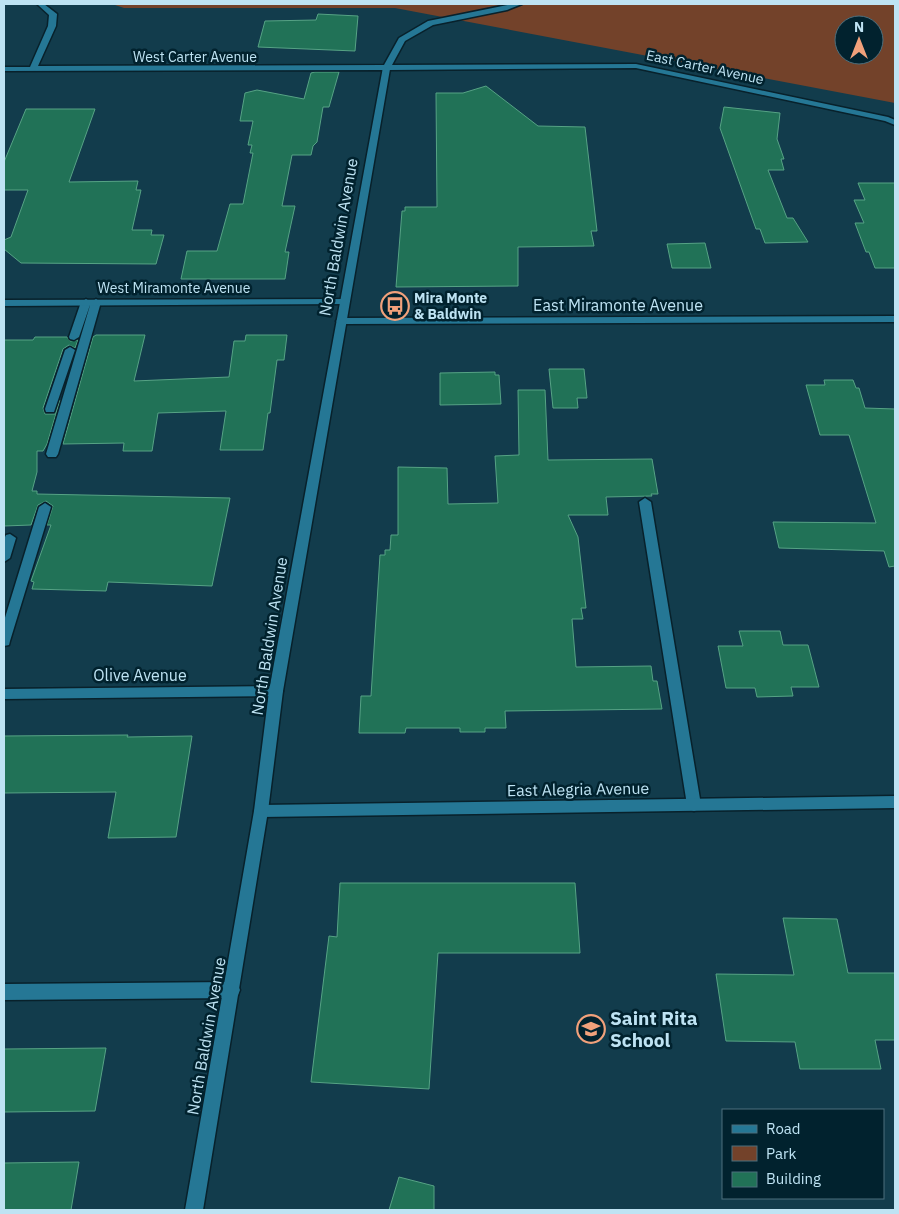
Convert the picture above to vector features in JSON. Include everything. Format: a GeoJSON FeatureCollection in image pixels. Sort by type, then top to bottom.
{"type":"FeatureCollection","features":[{"type":"Feature","properties":{"kind":"street"},"geometry":{"type":"LineString","coordinates":[[33,69],[52,26],[53,14],[40,4]]}},
{"type":"Feature","properties":{"kind":"street","name":"North Baldwin Avenue"},"geometry":{"type":"LineString","coordinates":[[194,1210],[261,811],[276,692],[386,69],[402,40],[431,23],[519,4]]}},
{"type":"Feature","properties":{"kind":"street","name":"East Carter Avenue"},"geometry":{"type":"LineString","coordinates":[[386,69],[636,66],[888,119],[895,123]]}},
{"type":"Feature","properties":{"kind":"street","name":"West Carter Avenue"},"geometry":{"type":"LineString","coordinates":[[4,69],[386,69]]}},
{"type":"Feature","properties":{"kind":"street"},"geometry":{"type":"LineString","coordinates":[[74,337],[91,302]]}},
{"type":"Feature","properties":{"kind":"street"},"geometry":{"type":"LineString","coordinates":[[52,454],[91,302]]}},
{"type":"Feature","properties":{"kind":"street","name":"West Miramonte Avenue"},"geometry":{"type":"LineString","coordinates":[[4,303],[344,302]]}},
{"type":"Feature","properties":{"kind":"street","name":"East Miramonte Avenue"},"geometry":{"type":"LineString","coordinates":[[341,321],[895,318]]}},
{"type":"Feature","properties":{"kind":"street"},"geometry":{"type":"LineString","coordinates":[[50,409],[70,350]]}},
{"type":"Feature","properties":{"kind":"street"},"geometry":{"type":"LineString","coordinates":[[644,502],[694,805]]}},
{"type":"Feature","properties":{"kind":"street"},"geometry":{"type":"LineString","coordinates":[[4,641],[45,508]]}},
{"type":"Feature","properties":{"kind":"street"},"geometry":{"type":"LineString","coordinates":[[4,558],[10,538]]}},
{"type":"Feature","properties":{"kind":"street","name":"Olive Avenue"},"geometry":{"type":"LineString","coordinates":[[4,694],[276,692]]}},
{"type":"Feature","properties":{"kind":"street","name":"East Alegria Avenue"},"geometry":{"type":"LineString","coordinates":[[261,811],[895,802]]}},
{"type":"Feature","properties":{"kind":"street"},"geometry":{"type":"LineString","coordinates":[[4,992],[232,990]]}},
{"type":"Feature","properties":{"kind":"green space"},"geometry":{"type":"Polygon","coordinates":[[[112,4],[895,4],[895,103],[395,8],[124,8],[112,4]]]}},
{"type":"Feature","properties":{"kind":"building"},"geometry":{"type":"Polygon","coordinates":[[[318,14],[358,16],[355,51],[258,47],[265,21],[316,20],[318,14]]]}},
{"type":"Feature","properties":{"kind":"building"},"geometry":{"type":"Polygon","coordinates":[[[339,72],[329,107],[323,107],[317,142],[313,146],[311,155],[292,155],[282,206],[295,206],[285,252],[289,252],[285,279],[181,279],[187,251],[217,251],[230,204],[243,204],[253,153],[250,153],[252,145],[248,145],[253,121],[240,121],[245,93],[257,90],[304,99],[311,73],[339,72]]]}},
{"type":"Feature","properties":{"kind":"building"},"geometry":{"type":"Polygon","coordinates":[[[486,86],[538,126],[585,127],[597,231],[591,231],[594,246],[518,247],[518,286],[396,287],[402,211],[405,211],[405,207],[437,207],[436,93],[463,93],[486,86]]]}},
{"type":"Feature","properties":{"kind":"building"},"geometry":{"type":"Polygon","coordinates":[[[724,107],[780,113],[777,139],[784,159],[781,159],[784,170],[768,170],[787,218],[793,218],[808,242],[765,243],[760,229],[756,229],[720,128],[724,107]]]}},
{"type":"Feature","properties":{"kind":"building"},"geometry":{"type":"Polygon","coordinates":[[[26,109],[95,109],[69,182],[138,181],[136,190],[141,190],[132,230],[152,230],[151,235],[164,235],[156,264],[21,263],[4,249],[4,240],[11,237],[28,190],[4,190],[4,162],[26,109]]]}},
{"type":"Feature","properties":{"kind":"building"},"geometry":{"type":"Polygon","coordinates":[[[858,183],[895,183],[895,268],[875,268],[869,252],[866,252],[855,223],[864,223],[854,200],[865,200],[858,183]]]}},
{"type":"Feature","properties":{"kind":"building"},"geometry":{"type":"Polygon","coordinates":[[[705,243],[711,268],[672,268],[667,244],[705,243]]]}},
{"type":"Feature","properties":{"kind":"building"},"geometry":{"type":"Polygon","coordinates":[[[96,335],[145,335],[134,381],[229,377],[234,341],[245,341],[246,335],[287,335],[284,360],[277,360],[263,450],[220,450],[226,411],[158,413],[152,451],[123,451],[124,443],[63,444],[93,337],[96,335]]]}},
{"type":"Feature","properties":{"kind":"building"},"geometry":{"type":"Polygon","coordinates":[[[35,337],[67,337],[70,341],[78,340],[75,348],[69,345],[63,349],[43,408],[45,414],[55,414],[60,400],[47,444],[43,451],[37,451],[37,472],[32,491],[37,491],[37,494],[230,498],[212,586],[108,582],[106,591],[32,589],[34,582],[31,581],[51,525],[47,525],[53,506],[46,501],[38,505],[31,525],[4,526],[4,340],[33,340],[35,337]]]}},
{"type":"Feature","properties":{"kind":"building"},"geometry":{"type":"Polygon","coordinates":[[[549,369],[584,369],[587,398],[577,398],[578,408],[553,408],[549,369]]]}},
{"type":"Feature","properties":{"kind":"building"},"geometry":{"type":"Polygon","coordinates":[[[495,372],[495,375],[499,375],[501,404],[440,405],[440,373],[495,372]]]}},
{"type":"Feature","properties":{"kind":"building"},"geometry":{"type":"Polygon","coordinates":[[[824,380],[853,380],[856,388],[859,388],[865,408],[895,409],[895,566],[889,567],[884,551],[779,548],[773,522],[876,523],[849,435],[820,435],[806,385],[825,385],[824,380]]]}},
{"type":"Feature","properties":{"kind":"building"},"geometry":{"type":"Polygon","coordinates":[[[518,390],[545,390],[548,460],[652,459],[658,494],[651,494],[652,496],[606,497],[608,515],[568,515],[578,537],[586,608],[581,608],[583,619],[572,619],[576,667],[651,666],[653,681],[657,681],[662,709],[505,711],[506,728],[485,728],[485,732],[460,732],[460,728],[406,728],[405,733],[359,733],[361,696],[371,696],[380,555],[385,555],[385,550],[390,550],[391,535],[398,535],[398,467],[447,468],[448,504],[498,503],[495,456],[519,455],[518,390]]]}},
{"type":"Feature","properties":{"kind":"building"},"geometry":{"type":"Polygon","coordinates":[[[739,631],[780,631],[783,645],[808,645],[819,687],[791,687],[793,696],[757,697],[755,688],[726,688],[718,646],[743,646],[739,631]]]}},
{"type":"Feature","properties":{"kind":"building"},"geometry":{"type":"Polygon","coordinates":[[[128,735],[127,737],[192,736],[176,837],[108,838],[116,792],[4,793],[4,736],[128,735]]]}},
{"type":"Feature","properties":{"kind":"building"},"geometry":{"type":"Polygon","coordinates":[[[340,883],[575,883],[580,953],[438,953],[429,1089],[311,1082],[329,936],[337,937],[340,883]]]}},
{"type":"Feature","properties":{"kind":"building"},"geometry":{"type":"Polygon","coordinates":[[[783,918],[837,919],[848,973],[895,973],[895,1040],[875,1040],[881,1069],[800,1069],[795,1042],[726,1041],[716,974],[794,975],[783,918]]]}},
{"type":"Feature","properties":{"kind":"building"},"geometry":{"type":"Polygon","coordinates":[[[106,1048],[95,1111],[4,1112],[4,1049],[106,1048]]]}},
{"type":"Feature","properties":{"kind":"building"},"geometry":{"type":"Polygon","coordinates":[[[79,1162],[71,1210],[4,1210],[4,1163],[79,1162]]]}},
{"type":"Feature","properties":{"kind":"building"},"geometry":{"type":"Polygon","coordinates":[[[399,1177],[434,1186],[434,1210],[389,1210],[399,1177]]]}},
{"type":"Feature","properties":{"kind":"place","name":"Mira Monte & Baldwin"},"geometry":{"type":"Point","coordinates":[395,306]}},
{"type":"Feature","properties":{"kind":"place","name":"Saint Rita School"},"geometry":{"type":"Point","coordinates":[591,1029]}}]}
